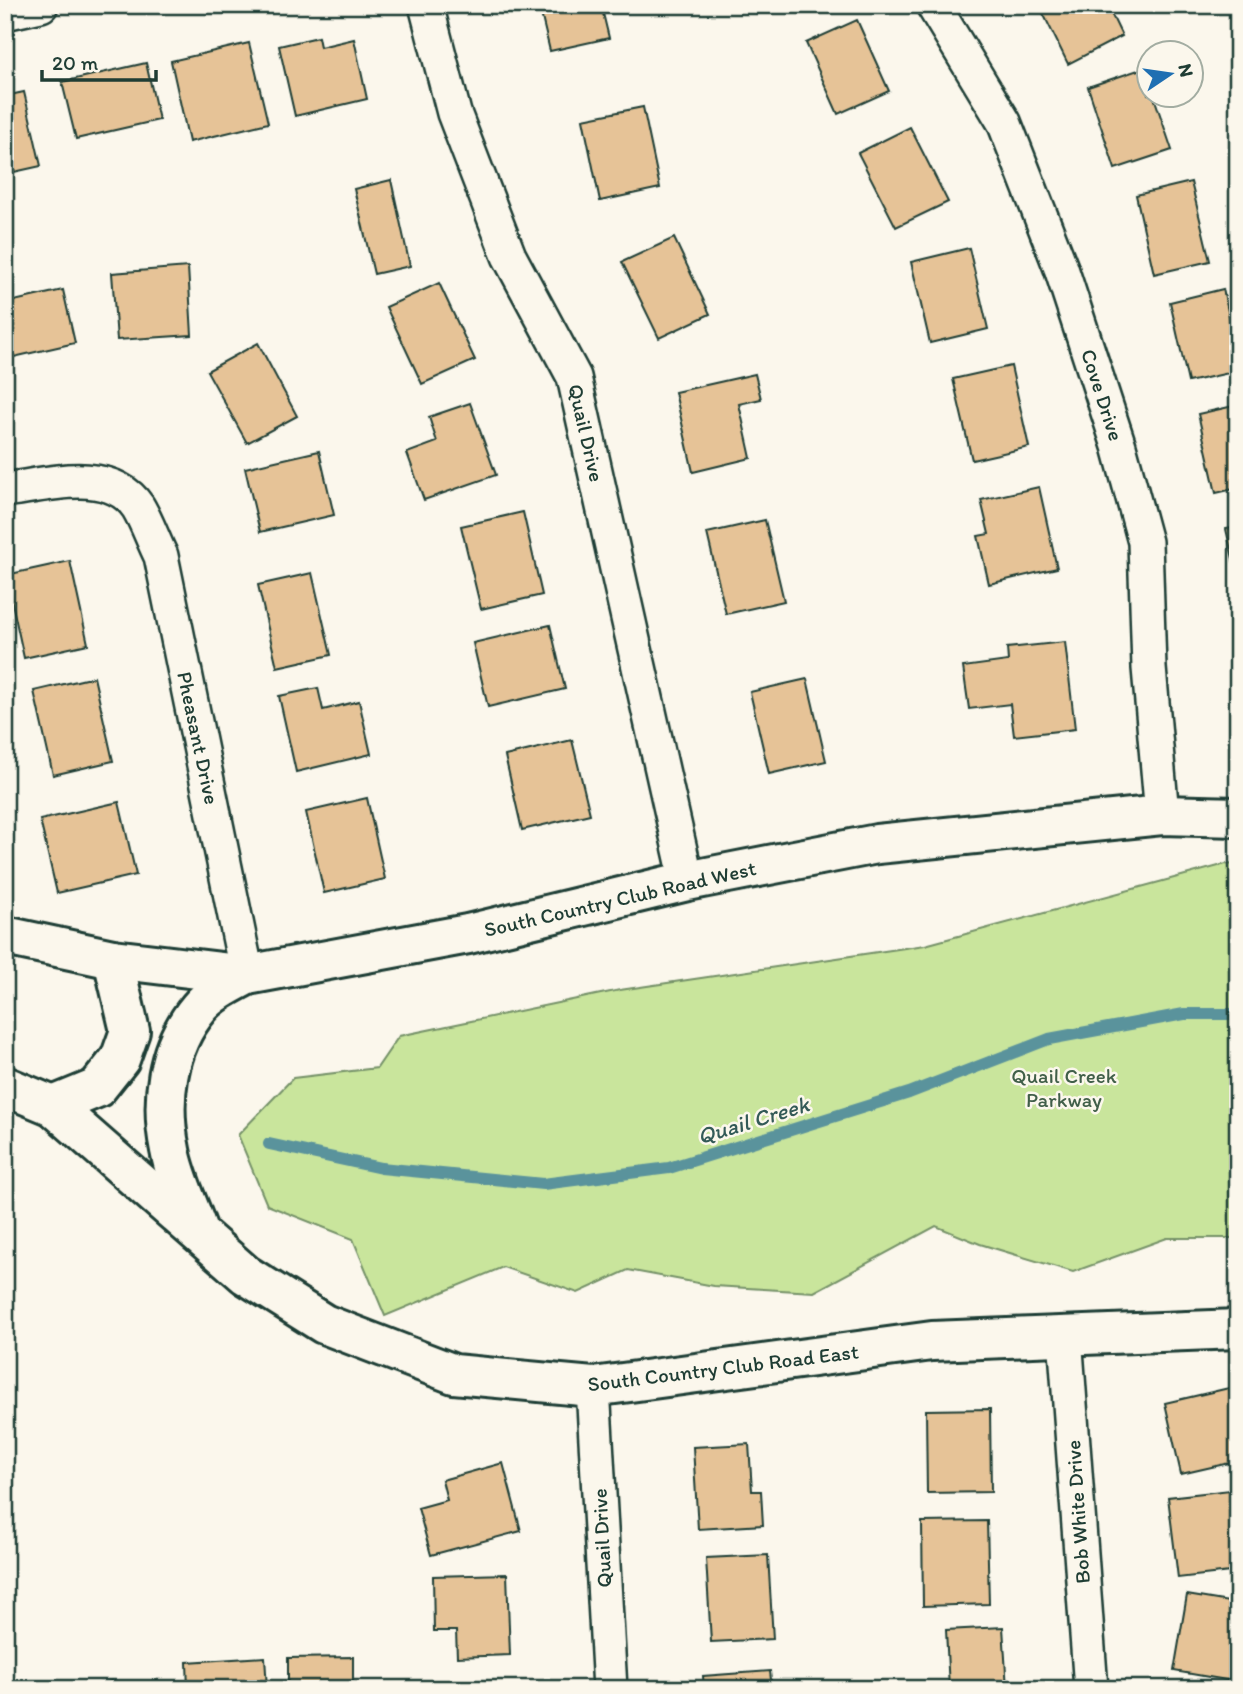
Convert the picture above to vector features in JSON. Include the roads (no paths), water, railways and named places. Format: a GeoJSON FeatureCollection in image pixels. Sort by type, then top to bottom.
{"type":"FeatureCollection","features":[{"type":"Feature","properties":{"kind":"street"},"geometry":{"type":"LineString","coordinates":[[5,13],[41,5]]}},
{"type":"Feature","properties":{"kind":"street","name":"Quail Drive"},"geometry":{"type":"LineString","coordinates":[[426,5],[454,113],[509,257],[574,377],[687,881]]}},
{"type":"Feature","properties":{"kind":"street","name":"Cove Drive"},"geometry":{"type":"LineString","coordinates":[[933,5],[1004,122],[1061,268],[1119,446],[1145,542],[1149,668],[1162,815]]}},
{"type":"Feature","properties":{"kind":"street","name":"Pheasant Drive"},"geometry":{"type":"LineString","coordinates":[[5,490],[98,481],[114,488],[137,505],[161,556],[247,975]]}},
{"type":"Feature","properties":{"kind":"street","name":"South Country Club Road West"},"geometry":{"type":"LineString","coordinates":[[5,936],[113,959],[247,975],[468,933],[687,881],[877,844],[1162,815],[1238,817]]}},
{"type":"Feature","properties":{"kind":"street"},"geometry":{"type":"LineString","coordinates":[[53,1106],[97,1088],[120,1059],[130,1031],[113,959]]}},
{"type":"Feature","properties":{"kind":"street"},"geometry":{"type":"LineString","coordinates":[[200,1236],[170,1153],[163,1105],[170,1068],[184,1032],[199,1008],[223,987],[247,975]]}},
{"type":"Feature","properties":{"kind":"street","name":"South Country Club Road East"},"geometry":{"type":"LineString","coordinates":[[5,1086],[53,1106],[246,1275],[324,1324],[454,1374],[593,1387],[932,1341],[1238,1329]]}},
{"type":"Feature","properties":{"kind":"street","name":"Bob White Drive"},"geometry":{"type":"LineString","coordinates":[[1065,1336],[1091,1689]]}},
{"type":"Feature","properties":{"kind":"street","name":"Quail Drive"},"geometry":{"type":"LineString","coordinates":[[593,1387],[610,1689]]}},
{"type":"Feature","properties":{"kind":"waterway","name":"Quail Creek"},"geometry":{"type":"LineString","coordinates":[[269,1144],[381,1168],[543,1184],[669,1168],[909,1093],[1049,1039],[1184,1014],[1238,1014]]}},
{"type":"Feature","properties":{"kind":"park label","name":"Quail Creek Parkway"},"geometry":{"type":"Point","coordinates":[1064,1088]}}]}
